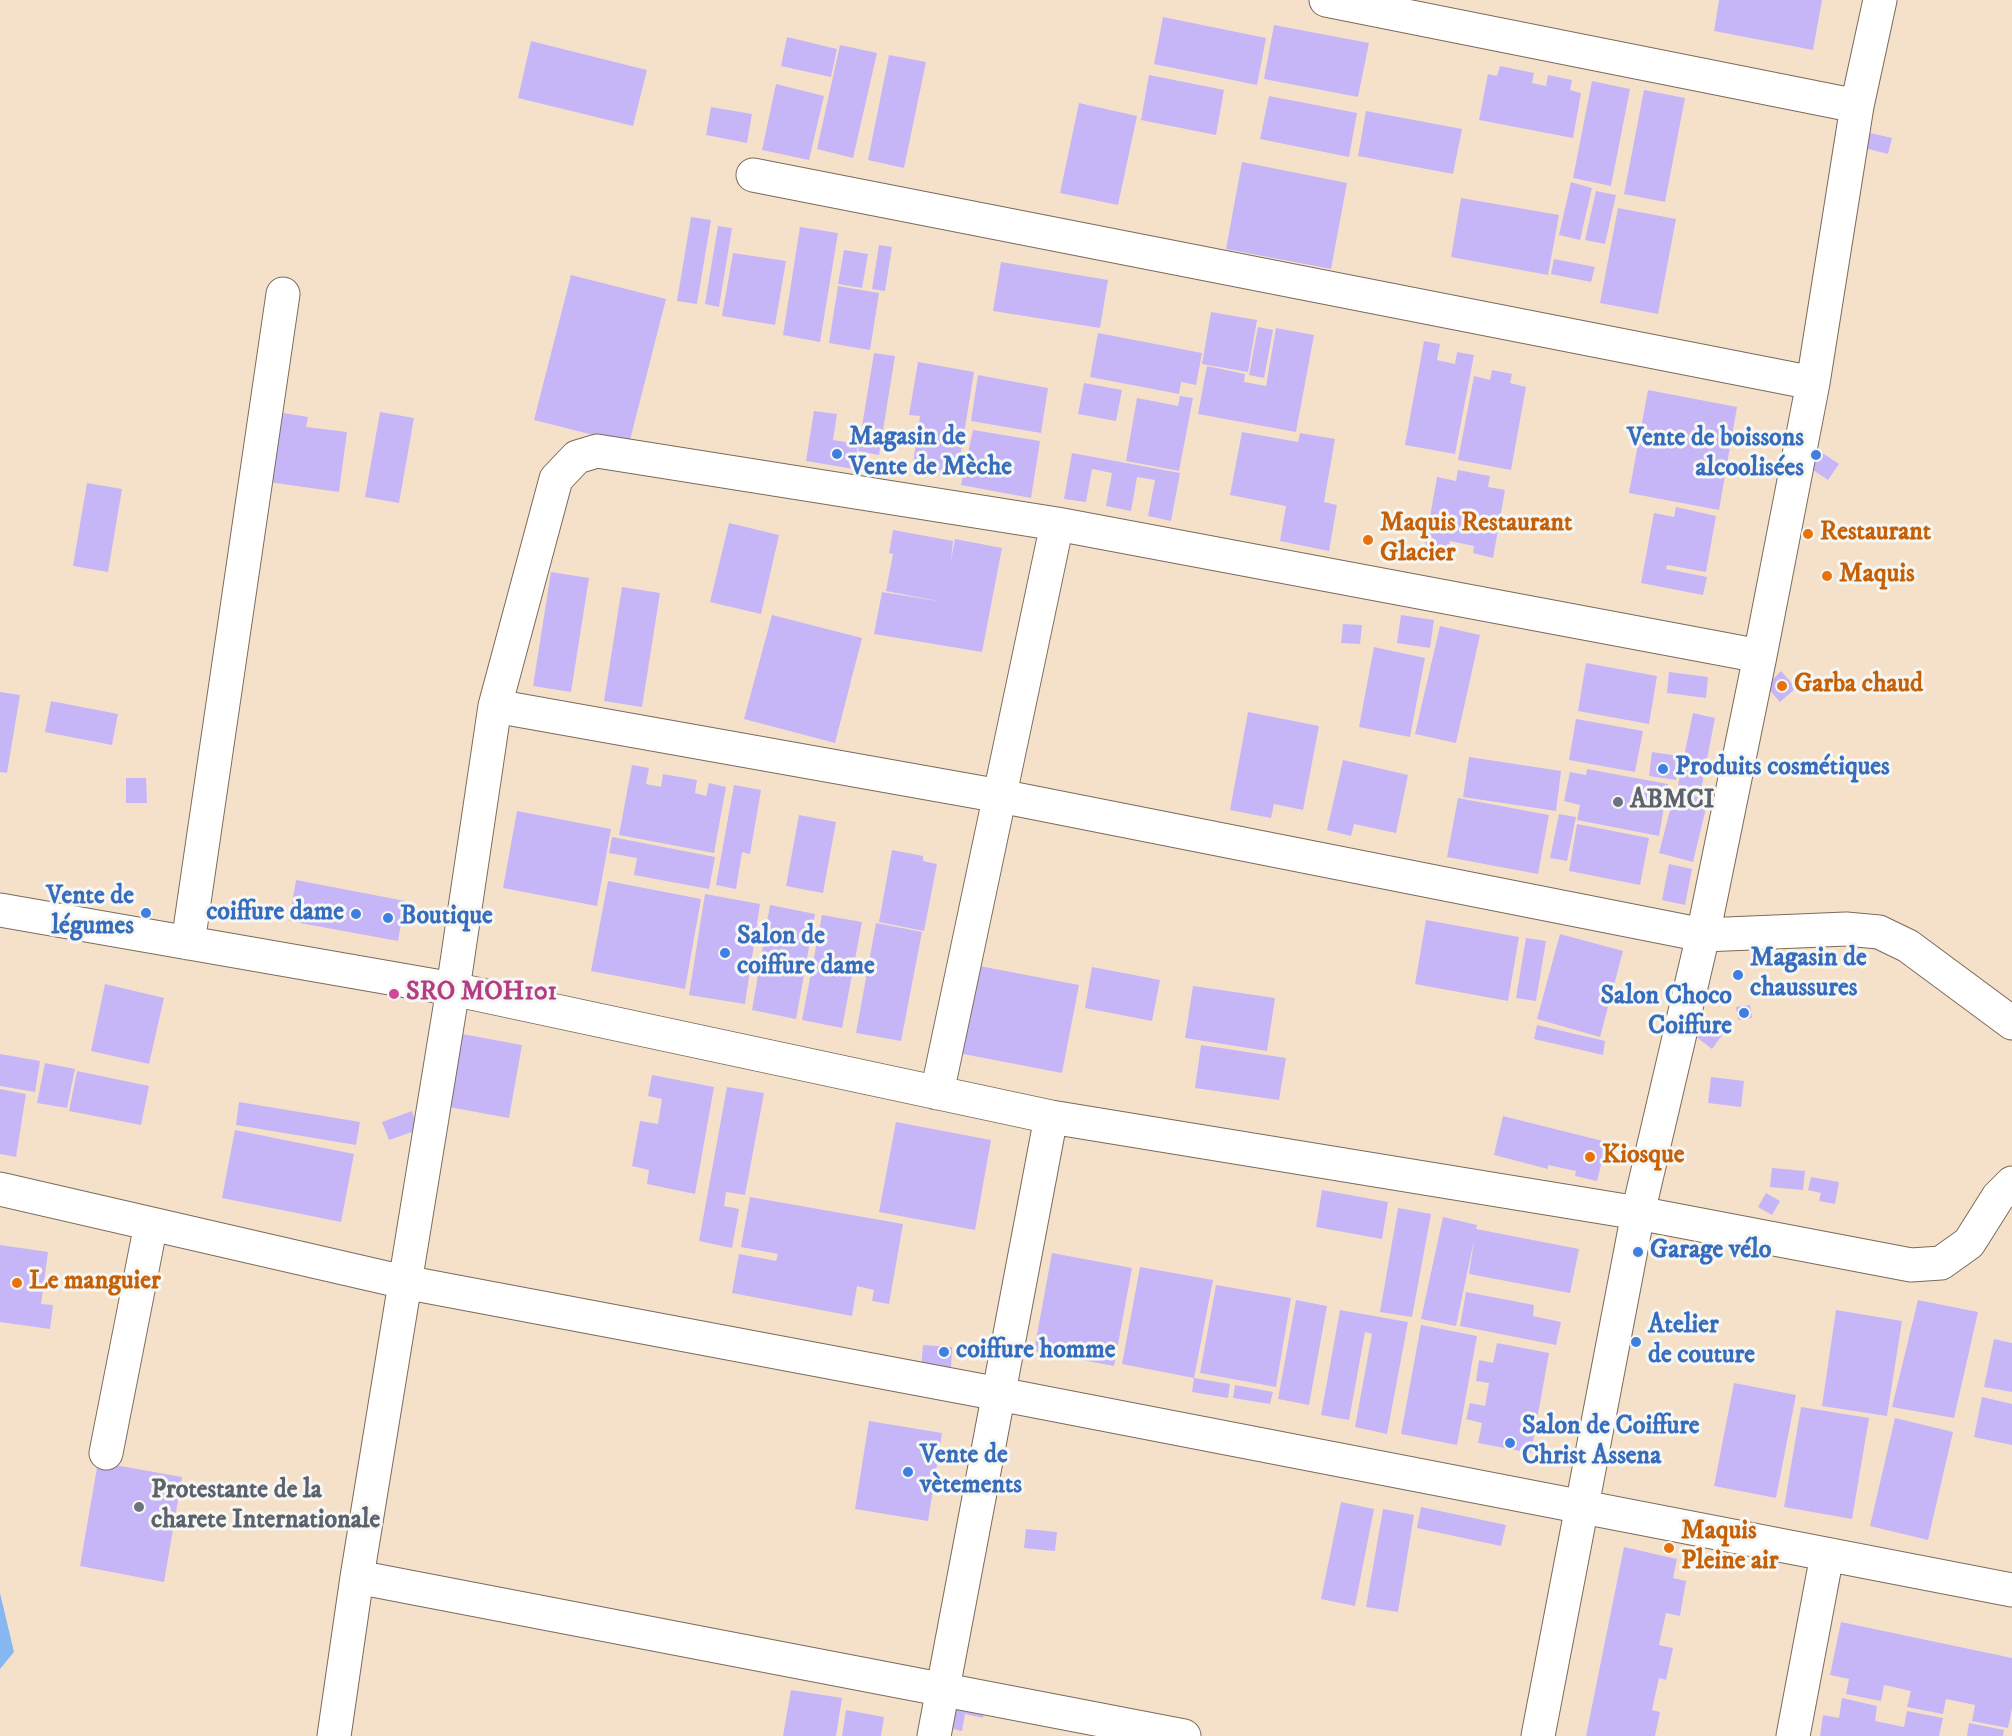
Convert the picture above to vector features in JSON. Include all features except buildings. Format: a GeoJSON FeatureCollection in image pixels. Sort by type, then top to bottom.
{"type":"FeatureCollection","features":[{"type":"Feature","properties":{"kind":"street"},"geometry":{"type":"LineString","coordinates":[[1326,0],[1857,106]]}},
{"type":"Feature","properties":{"kind":"street"},"geometry":{"type":"LineString","coordinates":[[1538,1736],[1580,1507],[1638,1214],[1704,935],[1760,656],[1813,382],[1857,106],[1880,0]]}},
{"type":"Feature","properties":{"kind":"street"},"geometry":{"type":"LineString","coordinates":[[753,175],[1813,382]]}},
{"type":"Feature","properties":{"kind":"street"},"geometry":{"type":"LineString","coordinates":[[188,943],[283,294]]}},
{"type":"Feature","properties":{"kind":"street"},"geometry":{"type":"LineString","coordinates":[[334,1736],[357,1577],[453,989],[495,706],[556,479],[577,457],[597,451],[1057,524],[1760,656]]}},
{"type":"Feature","properties":{"kind":"street"},"geometry":{"type":"LineString","coordinates":[[937,1093],[1057,524]]}},
{"type":"Feature","properties":{"kind":"street"},"geometry":{"type":"LineString","coordinates":[[495,706],[1000,796],[1704,935],[1846,929],[1879,932],[1908,946],[2012,1023]]}},
{"type":"Feature","properties":{"kind":"street"},"geometry":{"type":"LineString","coordinates":[[0,910],[453,989],[1051,1117],[1638,1214],[1911,1265],[1941,1263],[1969,1243],[1998,1197],[2012,1183]]}},
{"type":"Feature","properties":{"kind":"street"},"geometry":{"type":"LineString","coordinates":[[934,1736],[1051,1117]]}},
{"type":"Feature","properties":{"kind":"street"},"geometry":{"type":"LineString","coordinates":[[0,1189],[404,1282],[999,1394],[2012,1590]]}},
{"type":"Feature","properties":{"kind":"street"},"geometry":{"type":"LineString","coordinates":[[106,1453],[151,1224]]}},
{"type":"Feature","properties":{"kind":"street"},"geometry":{"type":"LineString","coordinates":[[1793,1736],[1827,1555]]}},
{"type":"Feature","properties":{"kind":"street"},"geometry":{"type":"LineString","coordinates":[[357,1577],[1184,1736]]}},
{"type":"Feature","properties":{"kind":"water"},"geometry":{"type":"Polygon","coordinates":[[[0,1593],[14,1652],[0,1669],[0,1593]]]}},
{"type":"Feature","properties":{"kind":"place","name":"Magasin de Vente de Mèche"},"geometry":{"type":"Point","coordinates":[837,454]}},
{"type":"Feature","properties":{"kind":"place","name":"Vente de boissons alcoolisées"},"geometry":{"type":"Point","coordinates":[1816,455]}},
{"type":"Feature","properties":{"kind":"place","name":"Restaurant"},"geometry":{"type":"Point","coordinates":[1808,534]}},
{"type":"Feature","properties":{"kind":"place","name":"Maquis Restaurant Glacier"},"geometry":{"type":"Point","coordinates":[1368,540]}},
{"type":"Feature","properties":{"kind":"place","name":"Maquis"},"geometry":{"type":"Point","coordinates":[1827,576]}},
{"type":"Feature","properties":{"kind":"place","name":"Garba chaud"},"geometry":{"type":"Point","coordinates":[1782,686]}},
{"type":"Feature","properties":{"kind":"place","name":"Produits cosmétiques"},"geometry":{"type":"Point","coordinates":[1663,769]}},
{"type":"Feature","properties":{"kind":"place","name":"ABMCI"},"geometry":{"type":"Point","coordinates":[1618,802]}},
{"type":"Feature","properties":{"kind":"place","name":"Vente de légumes"},"geometry":{"type":"Point","coordinates":[146,913]}},
{"type":"Feature","properties":{"kind":"place","name":"coiffure dame"},"geometry":{"type":"Point","coordinates":[356,914]}},
{"type":"Feature","properties":{"kind":"place","name":"Boutique"},"geometry":{"type":"Point","coordinates":[388,918]}},
{"type":"Feature","properties":{"kind":"place","name":"Salon de coiffure dame"},"geometry":{"type":"Point","coordinates":[725,953]}},
{"type":"Feature","properties":{"kind":"place","name":"Magasin de chaussures"},"geometry":{"type":"Point","coordinates":[1738,975]}},
{"type":"Feature","properties":{"kind":"place","name":"SRO MOH101"},"geometry":{"type":"Point","coordinates":[394,994]}},
{"type":"Feature","properties":{"kind":"place","name":"Salon Choco Coiffure"},"geometry":{"type":"Point","coordinates":[1744,1013]}},
{"type":"Feature","properties":{"kind":"place","name":"Kiosque"},"geometry":{"type":"Point","coordinates":[1590,1157]}},
{"type":"Feature","properties":{"kind":"place","name":"Garage vélo"},"geometry":{"type":"Point","coordinates":[1638,1252]}},
{"type":"Feature","properties":{"kind":"place","name":"Le manguier"},"geometry":{"type":"Point","coordinates":[17,1283]}},
{"type":"Feature","properties":{"kind":"place","name":"Atelier de couture"},"geometry":{"type":"Point","coordinates":[1636,1342]}},
{"type":"Feature","properties":{"kind":"place","name":"coiffure homme"},"geometry":{"type":"Point","coordinates":[944,1352]}},
{"type":"Feature","properties":{"kind":"place","name":"Salon de Coiffure Christ Assena"},"geometry":{"type":"Point","coordinates":[1510,1443]}},
{"type":"Feature","properties":{"kind":"place","name":"Vente de vètements"},"geometry":{"type":"Point","coordinates":[908,1472]}},
{"type":"Feature","properties":{"kind":"place","name":"Protestante de la charete Internationale"},"geometry":{"type":"Point","coordinates":[139,1507]}},
{"type":"Feature","properties":{"kind":"place","name":"Maquis Pleine air"},"geometry":{"type":"Point","coordinates":[1669,1548]}}]}
